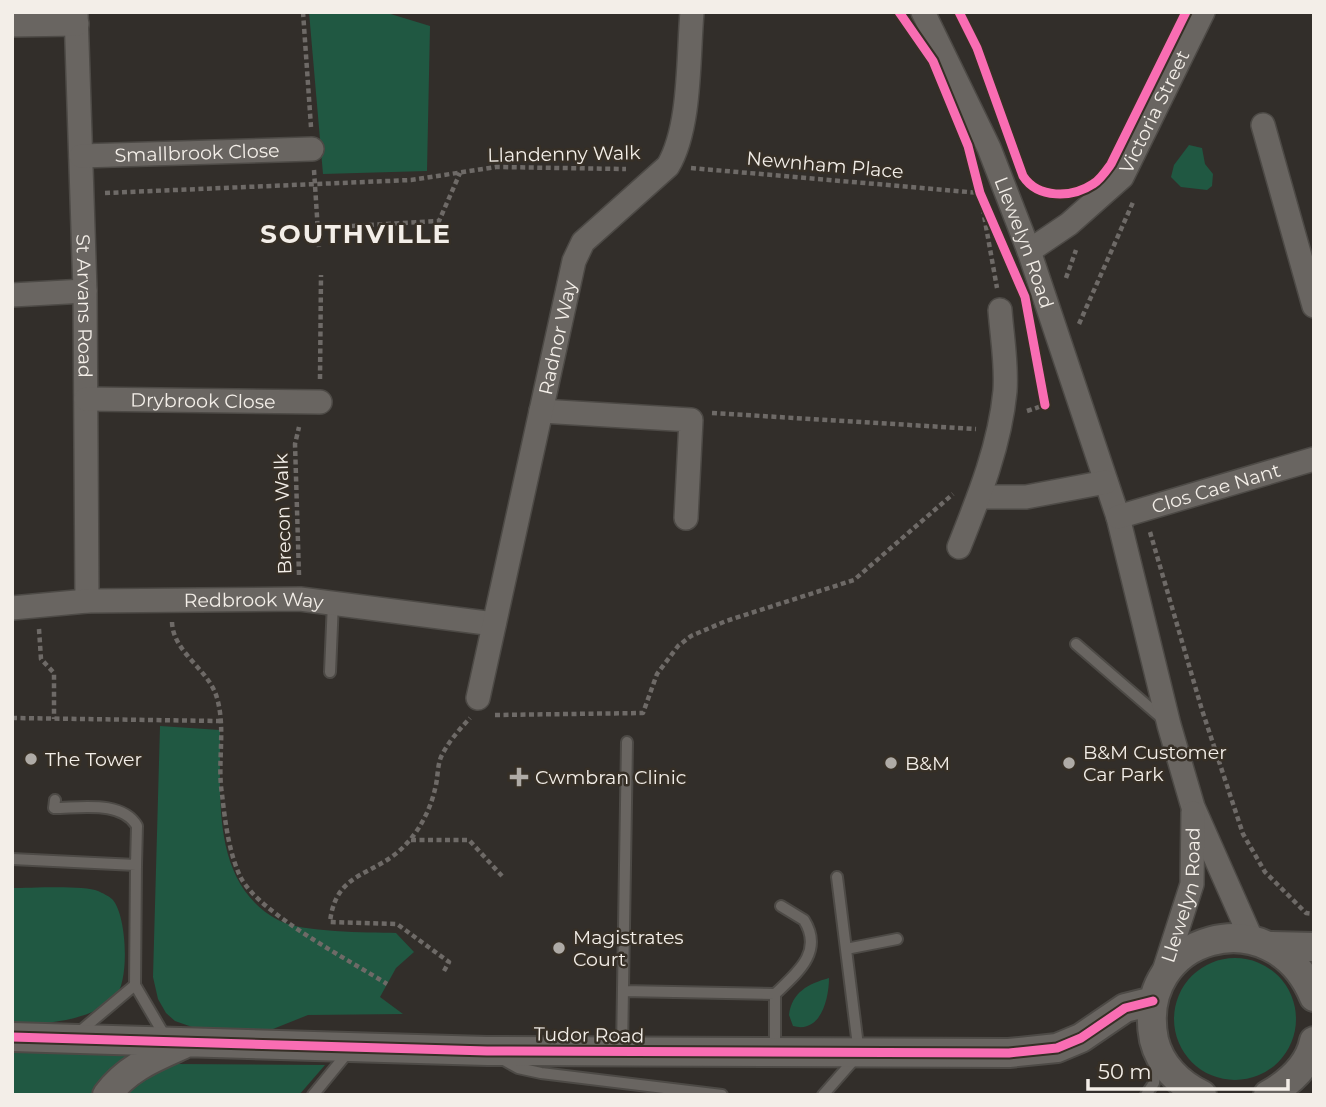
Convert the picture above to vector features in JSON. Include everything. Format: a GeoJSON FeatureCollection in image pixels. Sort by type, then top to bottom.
{"type":"FeatureCollection","features":[{"type":"Feature","properties":{"kind":"street","name":"Radnor Way"},"geometry":{"type":"LineString","coordinates":[[475,706],[578,250],[592,233],[668,166],[674,155],[682,127],[692,12]]}},
{"type":"Feature","properties":{"kind":"street","name":"Llewelyn Road"},"geometry":{"type":"LineString","coordinates":[[923,12],[989,148],[1029,251],[1070,335],[1169,725],[1193,807],[1262,942]]}},
{"type":"Feature","properties":{"kind":"street","name":"Victoria Street"},"geometry":{"type":"LineString","coordinates":[[1029,251],[1087,210],[1122,177],[1203,12]]}},
{"type":"Feature","properties":{"kind":"street"},"geometry":{"type":"LineString","coordinates":[[12,25],[76,18]]}},
{"type":"Feature","properties":{"kind":"street","name":"St Arvans Road"},"geometry":{"type":"LineString","coordinates":[[76,18],[85,291],[87,601]]}},
{"type":"Feature","properties":{"kind":"street"},"geometry":{"type":"LineString","coordinates":[[1263,125],[1314,306]]}},
{"type":"Feature","properties":{"kind":"street","name":"Smallbrook Close"},"geometry":{"type":"LineString","coordinates":[[81,156],[312,149]]}},
{"type":"Feature","properties":{"kind":"street"},"geometry":{"type":"LineString","coordinates":[[12,295],[85,291]]}},
{"type":"Feature","properties":{"kind":"street"},"geometry":{"type":"LineString","coordinates":[[960,547],[969,493],[991,458],[1004,394],[1000,310]]}},
{"type":"Feature","properties":{"kind":"street","name":"Drybrook Close"},"geometry":{"type":"LineString","coordinates":[[86,399],[320,402]]}},
{"type":"Feature","properties":{"kind":"street"},"geometry":{"type":"LineString","coordinates":[[541,411],[691,420],[686,518]]}},
{"type":"Feature","properties":{"kind":"street","name":"Clos Cae Nant"},"geometry":{"type":"LineString","coordinates":[[1118,517],[1314,459]]}},
{"type":"Feature","properties":{"kind":"street"},"geometry":{"type":"LineString","coordinates":[[969,493],[1026,497],[1107,482]]}},
{"type":"Feature","properties":{"kind":"street","name":"Redbrook Way"},"geometry":{"type":"LineString","coordinates":[[12,608],[87,601],[300,599],[494,624]]}},
{"type":"Feature","properties":{"kind":"street","name":"Llewelyn Road"},"geometry":{"type":"LineString","coordinates":[[1157,991],[1192,884],[1193,807]]}},
{"type":"Feature","properties":{"kind":"street"},"geometry":{"type":"LineString","coordinates":[[1202,1095],[1187,1088],[1169,1070],[1156,1048],[1151,1025],[1157,991],[1177,959],[1199,944],[1225,937],[1314,947]]}},
{"type":"Feature","properties":{"kind":"street"},"geometry":{"type":"LineString","coordinates":[[1262,942],[1291,959],[1306,978],[1314,997]]}},
{"type":"Feature","properties":{"kind":"street","name":"Tudor Road"},"geometry":{"type":"LineString","coordinates":[[12,1037],[487,1051],[1009,1053],[1057,1048],[1081,1038],[1125,1008],[1157,991]]}},
{"type":"Feature","properties":{"kind":"street"},"geometry":{"type":"LineString","coordinates":[[1275,1091],[1301,1069],[1314,1041]]}},
{"type":"Feature","properties":{"kind":"street"},"geometry":{"type":"LineString","coordinates":[[107,1095],[118,1080],[176,1043]]}},
{"type":"Feature","properties":{"kind":"street"},"geometry":{"type":"LineString","coordinates":[[1275,1091],[1314,1073]]}},
{"type":"Feature","properties":{"kind":"lane"},"geometry":{"type":"LineString","coordinates":[[330,672],[333,602]]}},
{"type":"Feature","properties":{"kind":"lane"},"geometry":{"type":"LineString","coordinates":[[1076,643],[1169,725]]}},
{"type":"Feature","properties":{"kind":"lane"},"geometry":{"type":"LineString","coordinates":[[622,1053],[627,742]]}},
{"type":"Feature","properties":{"kind":"lane"},"geometry":{"type":"LineString","coordinates":[[55,800],[54,808],[108,809],[126,814],[137,826],[135,985],[176,1043]]}},
{"type":"Feature","properties":{"kind":"lane"},"geometry":{"type":"LineString","coordinates":[[12,859],[136,865]]}},
{"type":"Feature","properties":{"kind":"lane"},"geometry":{"type":"LineString","coordinates":[[823,1095],[859,1054],[837,877]]}},
{"type":"Feature","properties":{"kind":"lane"},"geometry":{"type":"LineString","coordinates":[[623,991],[775,994],[804,967],[811,950],[804,920],[780,905]]}},
{"type":"Feature","properties":{"kind":"lane"},"geometry":{"type":"LineString","coordinates":[[846,950],[897,939]]}},
{"type":"Feature","properties":{"kind":"lane"},"geometry":{"type":"LineString","coordinates":[[73,1038],[135,985]]}},
{"type":"Feature","properties":{"kind":"lane"},"geometry":{"type":"LineString","coordinates":[[775,994],[775,1053]]}},
{"type":"Feature","properties":{"kind":"lane"},"geometry":{"type":"LineString","coordinates":[[313,1095],[353,1047]]}},
{"type":"Feature","properties":{"kind":"lane"},"geometry":{"type":"LineString","coordinates":[[1146,1095],[1157,1072],[1156,1048]]}},
{"type":"Feature","properties":{"kind":"lane"},"geometry":{"type":"LineString","coordinates":[[487,1051],[518,1068],[541,1073],[722,1095]]}},
{"type":"Feature","properties":{"kind":"path"},"geometry":{"type":"LineString","coordinates":[[977,181],[1000,310]]}},
{"type":"Feature","properties":{"kind":"path"},"geometry":{"type":"LineString","coordinates":[[980,193],[1000,239]]}},
{"type":"Feature","properties":{"kind":"path"},"geometry":{"type":"LineString","coordinates":[[1123,210],[1132,203]]}},
{"type":"Feature","properties":{"kind":"path"},"geometry":{"type":"LineString","coordinates":[[1066,282],[1067,270],[1078,248]]}},
{"type":"Feature","properties":{"kind":"path"},"geometry":{"type":"LineString","coordinates":[[320,402],[321,275]]}},
{"type":"Feature","properties":{"kind":"path"},"geometry":{"type":"LineString","coordinates":[[1070,335],[1076,315]]}},
{"type":"Feature","properties":{"kind":"path"},"geometry":{"type":"LineString","coordinates":[[1043,393],[1045,405]]}},
{"type":"Feature","properties":{"kind":"path"},"geometry":{"type":"LineString","coordinates":[[691,420],[692,411],[974,429]]}},
{"type":"Feature","properties":{"kind":"path"},"geometry":{"type":"LineString","coordinates":[[978,437],[981,427]]}},
{"type":"Feature","properties":{"kind":"path"},"geometry":{"type":"LineString","coordinates":[[444,971],[449,962],[397,924],[330,922],[331,906],[346,882],[387,863],[410,840],[430,806],[440,758],[475,706],[643,713],[657,674],[678,646],[691,636],[726,621],[854,580],[969,493]]}},
{"type":"Feature","properties":{"kind":"path"},"geometry":{"type":"LineString","coordinates":[[1143,509],[1202,710],[1243,834],[1265,872],[1306,913],[1314,914]]}},
{"type":"Feature","properties":{"kind":"path"},"geometry":{"type":"LineString","coordinates":[[172,600],[173,638],[215,693],[220,721],[221,792],[233,854],[242,879],[284,919],[387,984]]}},
{"type":"Feature","properties":{"kind":"path"},"geometry":{"type":"LineString","coordinates":[[38,607],[41,659],[54,673],[54,719]]}},
{"type":"Feature","properties":{"kind":"path"},"geometry":{"type":"LineString","coordinates":[[12,718],[220,721]]}},
{"type":"Feature","properties":{"kind":"path"},"geometry":{"type":"LineString","coordinates":[[410,840],[469,840],[502,876]]}},
{"type":"Feature","properties":{"kind":"green space"},"geometry":{"type":"Polygon","coordinates":[[[309,12],[384,12],[430,26],[427,171],[323,174],[309,12]]]}},
{"type":"Feature","properties":{"kind":"green space"},"geometry":{"type":"Polygon","coordinates":[[[1189,145],[1202,148],[1205,164],[1213,174],[1212,186],[1207,190],[1181,187],[1171,177],[1174,165],[1189,145]]]}},
{"type":"Feature","properties":{"kind":"green space"},"geometry":{"type":"Polygon","coordinates":[[[160,726],[220,730],[224,836],[230,861],[240,884],[256,904],[278,920],[302,927],[396,933],[414,952],[396,968],[380,997],[403,1014],[308,1015],[268,1031],[195,1028],[175,1021],[166,1013],[158,999],[153,977],[160,726]]]}},
{"type":"Feature","properties":{"kind":"green space"},"geometry":{"type":"Polygon","coordinates":[[[12,888],[82,888],[98,891],[112,899],[121,919],[125,948],[123,977],[115,997],[93,1011],[66,1020],[12,1024],[12,888]]]}},
{"type":"Feature","properties":{"kind":"green space"},"geometry":{"type":"Polygon","coordinates":[[[1235,958],[1258,963],[1278,976],[1291,996],[1296,1019],[1291,1042],[1278,1062],[1258,1075],[1235,1080],[1212,1075],[1192,1062],[1179,1042],[1174,1019],[1179,996],[1192,976],[1212,963],[1235,958]]]}},
{"type":"Feature","properties":{"kind":"green space"},"geometry":{"type":"Polygon","coordinates":[[[829,978],[825,1004],[817,1020],[803,1027],[793,1026],[789,1015],[797,995],[808,986],[829,978]]]}},
{"type":"Feature","properties":{"kind":"green space"},"geometry":{"type":"Polygon","coordinates":[[[12,1050],[144,1053],[99,1095],[12,1095],[12,1050]]]}},
{"type":"Feature","properties":{"kind":"green space"},"geometry":{"type":"Polygon","coordinates":[[[176,1064],[325,1065],[299,1095],[125,1095],[130,1086],[176,1064]]]}},
{"type":"Feature","properties":{"kind":"cycle path"},"geometry":{"type":"LineString","coordinates":[[899,12],[933,61],[968,146],[980,193],[1025,297],[1045,405]]}},
{"type":"Feature","properties":{"kind":"cycle path"},"geometry":{"type":"LineString","coordinates":[[959,12],[977,48],[1023,176],[1037,189],[1056,194],[1085,189],[1098,180],[1109,167],[1186,12]]}},
{"type":"Feature","properties":{"kind":"cycle path"},"geometry":{"type":"LineString","coordinates":[[12,1037],[487,1051],[1009,1053],[1057,1048],[1081,1038],[1125,1008],[1153,1001]]}},
{"type":"Feature","properties":{"kind":"place","name":"The Tower"},"geometry":{"type":"Point","coordinates":[31,759]}},
{"type":"Feature","properties":{"kind":"place","name":"B&M"},"geometry":{"type":"Point","coordinates":[891,763]}},
{"type":"Feature","properties":{"kind":"place","name":"B&M Customer Car Park"},"geometry":{"type":"Point","coordinates":[1069,763]}},
{"type":"Feature","properties":{"kind":"place","name":"Cwmbran Clinic"},"geometry":{"type":"Point","coordinates":[519,777]}},
{"type":"Feature","properties":{"kind":"place","name":"Magistrates Court"},"geometry":{"type":"Point","coordinates":[559,948]}},
{"type":"Feature","properties":{"kind":"district","name":"SOUTHVILLE"},"geometry":{"type":"Point","coordinates":[356,234]}}]}
